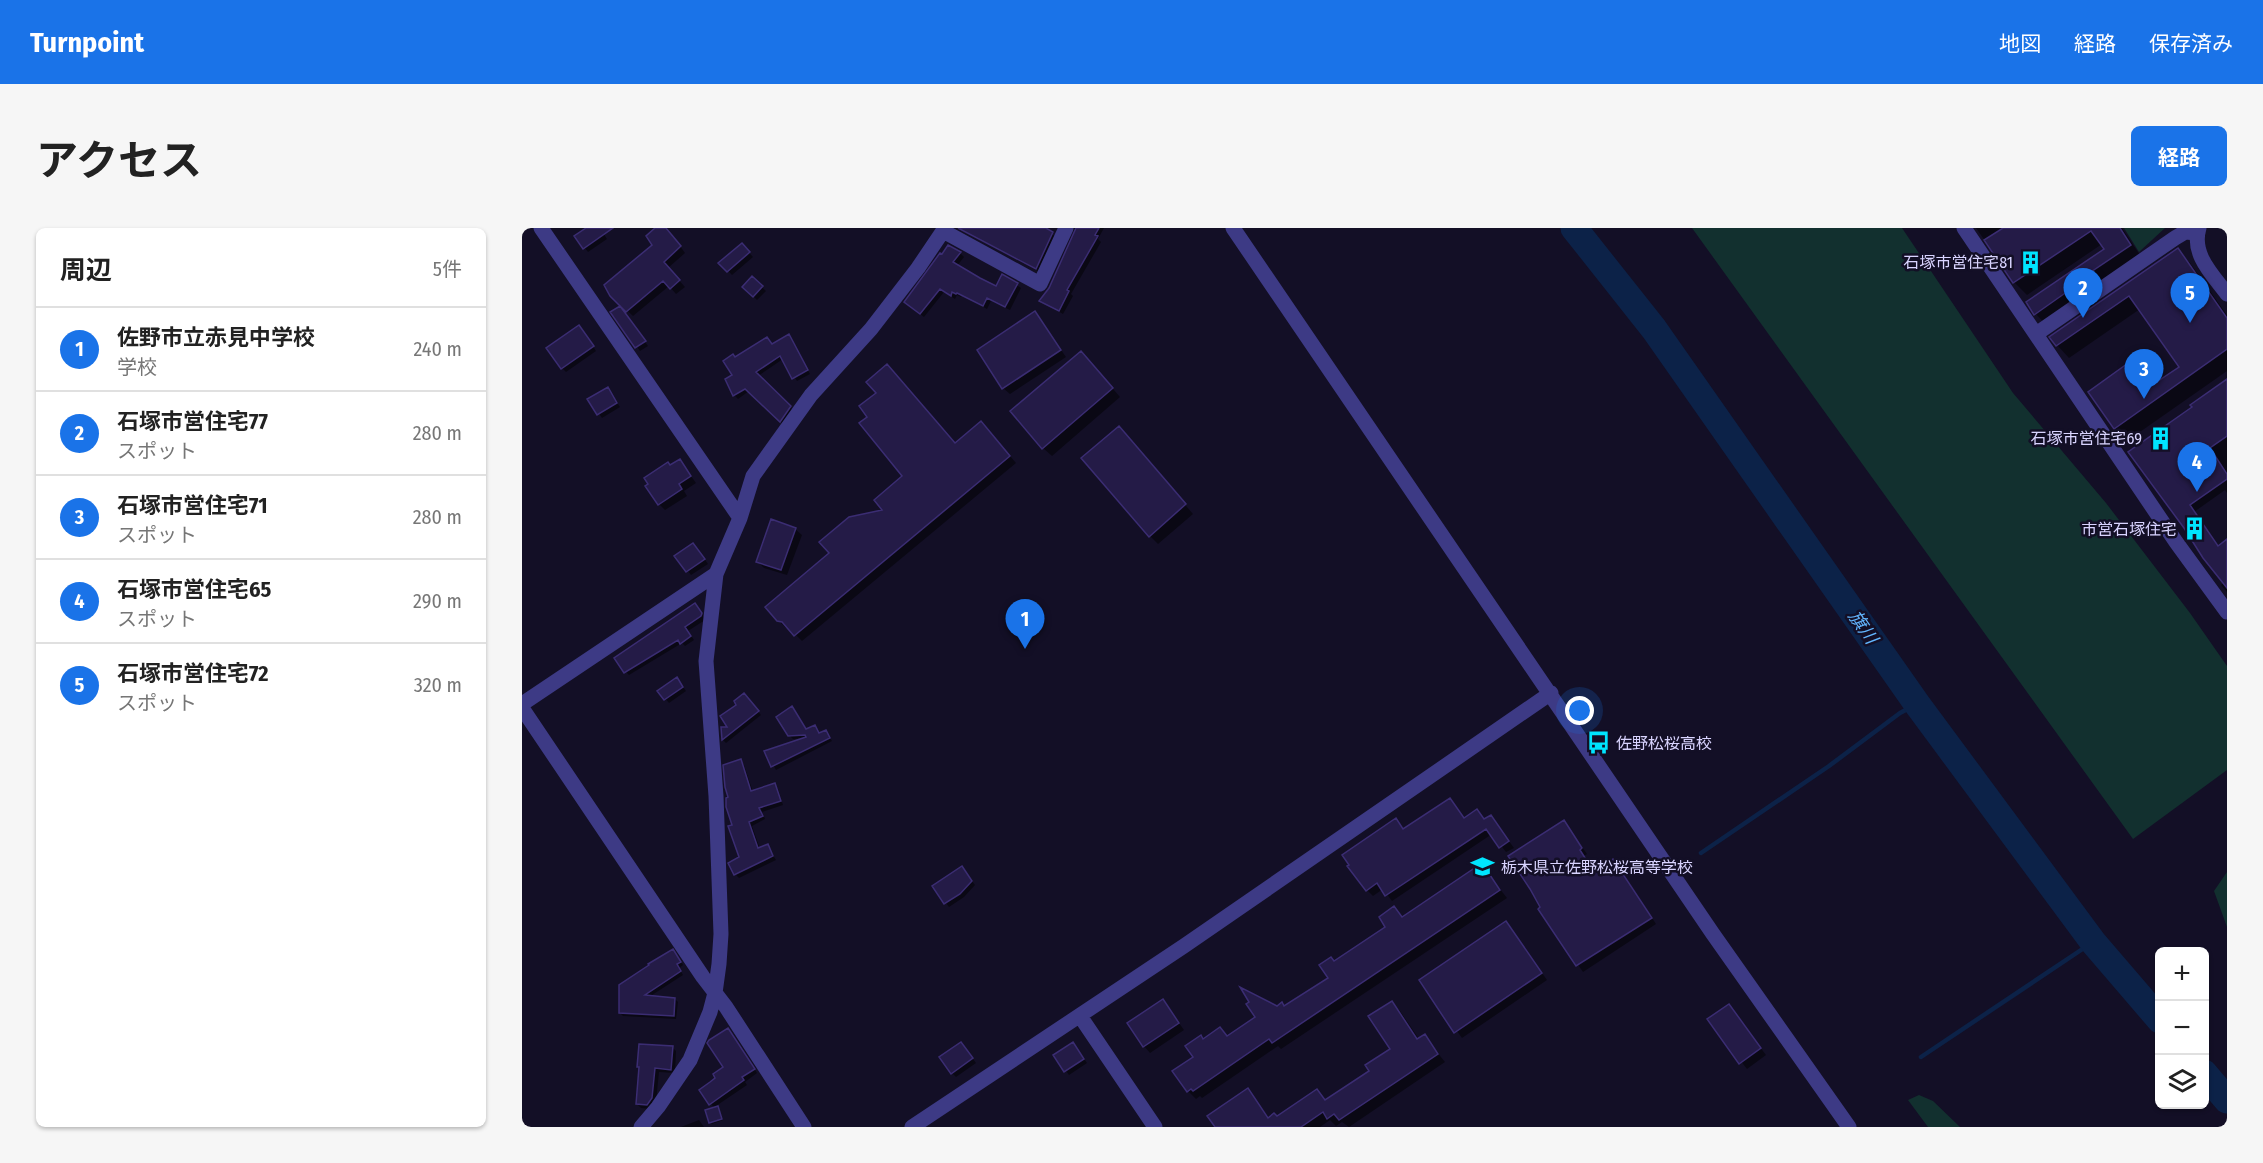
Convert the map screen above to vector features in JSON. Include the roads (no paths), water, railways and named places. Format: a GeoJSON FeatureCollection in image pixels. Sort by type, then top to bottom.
{"type":"FeatureCollection","features":[{"type":"Feature","properties":{"kind":"street"},"geometry":{"type":"LineString","coordinates":[[541,228],[740,518]]}},
{"type":"Feature","properties":{"kind":"street"},"geometry":{"type":"LineString","coordinates":[[641,1127],[658,1107],[690,1060],[715,993],[721,934],[716,796],[706,661],[716,574],[740,518],[753,476],[810,396],[871,328],[918,268],[944,230],[1040,284],[1066,228]]}},
{"type":"Feature","properties":{"kind":"street"},"geometry":{"type":"LineString","coordinates":[[1233,228],[1713,934],[1849,1127]]}},
{"type":"Feature","properties":{"kind":"street"},"geometry":{"type":"LineString","coordinates":[[1964,228],[2176,542],[2227,612]]}},
{"type":"Feature","properties":{"kind":"street"},"geometry":{"type":"LineString","coordinates":[[2036,334],[2175,237],[2186,232],[2198,230],[2196,242],[2200,257],[2227,294]]}},
{"type":"Feature","properties":{"kind":"street"},"geometry":{"type":"LineString","coordinates":[[716,574],[522,706],[726,1007],[804,1127]]}},
{"type":"Feature","properties":{"kind":"street"},"geometry":{"type":"LineString","coordinates":[[912,1127],[1080,1016],[1551,693]]}},
{"type":"Feature","properties":{"kind":"street"},"geometry":{"type":"LineString","coordinates":[[1080,1016],[1155,1127]]}},
{"type":"Feature","properties":{"kind":"waterway","name":"旗川"},"geometry":{"type":"LineString","coordinates":[[1574,228],[1654,329],[1917,704],[2093,942],[2155,1014]]}},
{"type":"Feature","properties":{"kind":"waterway"},"geometry":{"type":"LineString","coordinates":[[1701,853],[1829,766],[1900,713],[1917,704]]}},
{"type":"Feature","properties":{"kind":"waterway"},"geometry":{"type":"LineString","coordinates":[[1921,1057],[2093,942]]}},
{"type":"Feature","properties":{"kind":"waterway","name":"旗川"},"geometry":{"type":"LineString","coordinates":[[2209,1079],[2227,1100]]}},
{"type":"Feature","properties":{"kind":"place","name":"石塚市営住宅81"},"geometry":{"type":"Point","coordinates":[2031,262]}},
{"type":"Feature","properties":{"kind":"place","name":"石塚市営住宅77"},"geometry":{"type":"Point","coordinates":[2083,318]}},
{"type":"Feature","properties":{"kind":"place","name":"石塚市営住宅72"},"geometry":{"type":"Point","coordinates":[2190,323]}},
{"type":"Feature","properties":{"kind":"place","name":"石塚市営住宅71"},"geometry":{"type":"Point","coordinates":[2144,399]}},
{"type":"Feature","properties":{"kind":"place","name":"石塚市営住宅69"},"geometry":{"type":"Point","coordinates":[2160,438]}},
{"type":"Feature","properties":{"kind":"place","name":"石塚市営住宅65"},"geometry":{"type":"Point","coordinates":[2197,492]}},
{"type":"Feature","properties":{"kind":"place","name":"市営石塚住宅"},"geometry":{"type":"Point","coordinates":[2195,529]}},
{"type":"Feature","properties":{"kind":"place","name":"佐野市立赤見中学校"},"geometry":{"type":"Point","coordinates":[1025,649]}},
{"type":"Feature","properties":{"kind":"place","name":"佐野松桜高校"},"geometry":{"type":"Point","coordinates":[1598,743]}},
{"type":"Feature","properties":{"kind":"place","name":"栃木県立佐野松桜高等学校"},"geometry":{"type":"Point","coordinates":[1483,867]}}]}
